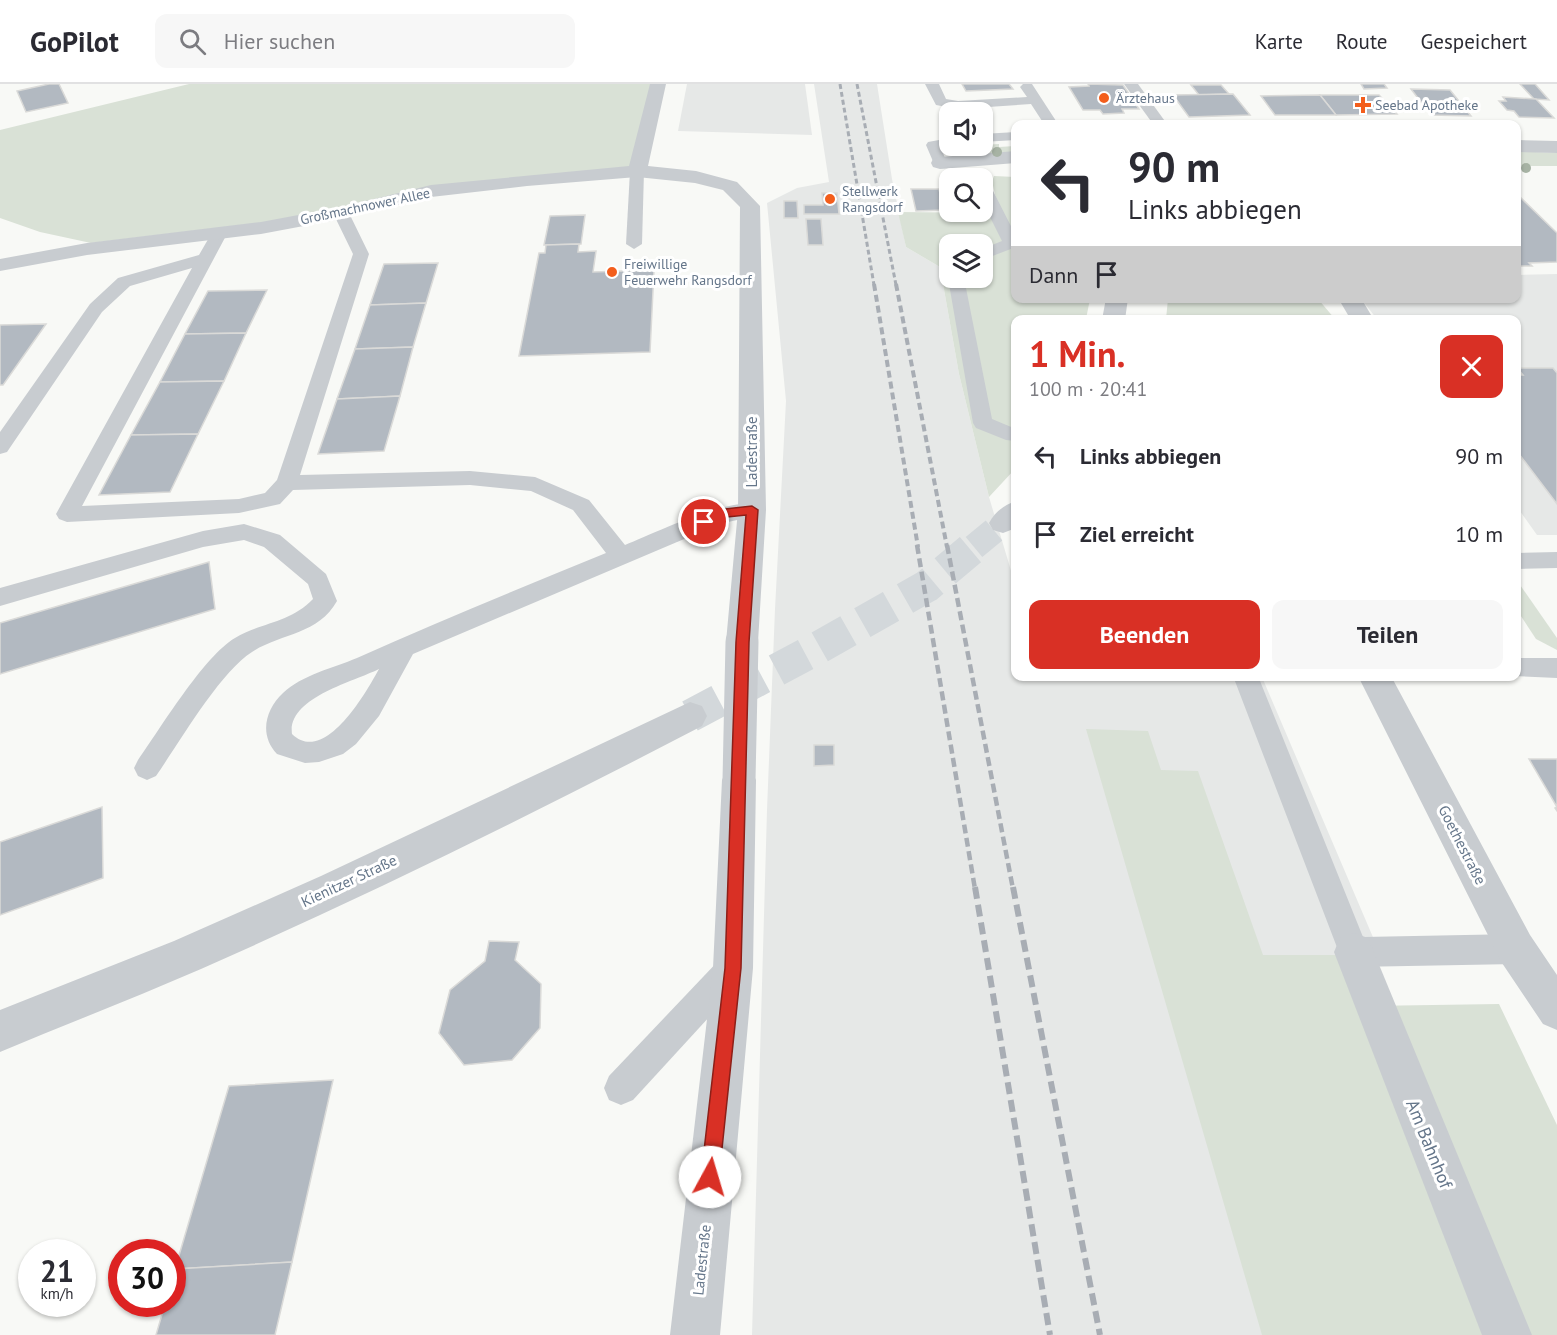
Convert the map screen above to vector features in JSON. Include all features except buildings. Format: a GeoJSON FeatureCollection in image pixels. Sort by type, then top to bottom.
{"type":"FeatureCollection","features":[{"type":"Feature","properties":{"kind":"street"},"geometry":{"type":"LineString","coordinates":[[637,171],[658,84]]}},
{"type":"Feature","properties":{"kind":"street"},"geometry":{"type":"LineString","coordinates":[[1521,146],[1557,147]]}},
{"type":"Feature","properties":{"kind":"street"},"geometry":{"type":"LineString","coordinates":[[976,167],[1011,158]]}},
{"type":"Feature","properties":{"kind":"street"},"geometry":{"type":"LineString","coordinates":[[940,163],[976,167],[1011,164]]}},
{"type":"Feature","properties":{"kind":"street","name":"Großmachnower Allee"},"geometry":{"type":"LineString","coordinates":[[0,265],[87,249],[261,228],[341,213],[430,191],[527,180],[637,171],[696,177],[730,186]]}},
{"type":"Feature","properties":{"kind":"street","name":"Ladestraße"},"geometry":{"type":"LineString","coordinates":[[695,1335],[733,968],[740,780],[742,642],[752,510],[750,206],[730,186]]}},
{"type":"Feature","properties":{"kind":"street","name":"Goethestraße"},"geometry":{"type":"LineString","coordinates":[[1377,681],[1516,949],[1557,1010]]}},
{"type":"Feature","properties":{"kind":"street","name":"Kienitzer Straße"},"geometry":{"type":"LineString","coordinates":[[0,1031],[212,944],[469,826],[582,772],[690,716]]}},
{"type":"Feature","properties":{"kind":"street","name":"Am Bahnhof"},"geometry":{"type":"LineString","coordinates":[[1354,952],[1507,1335]]}},
{"type":"Feature","properties":{"kind":"lane"},"geometry":{"type":"LineString","coordinates":[[932,84],[941,102],[958,105],[1035,100]]}},
{"type":"Feature","properties":{"kind":"lane"},"geometry":{"type":"LineString","coordinates":[[1026,84],[1048,120]]}},
{"type":"Feature","properties":{"kind":"lane"},"geometry":{"type":"LineString","coordinates":[[1131,84],[1157,120]]}},
{"type":"Feature","properties":{"kind":"lane"},"geometry":{"type":"LineString","coordinates":[[993,137],[1011,136]]}},
{"type":"Feature","properties":{"kind":"lane"},"geometry":{"type":"LineString","coordinates":[[939,144],[933,145],[940,163]]}},
{"type":"Feature","properties":{"kind":"lane"},"geometry":{"type":"LineString","coordinates":[[634,244],[637,171]]}},
{"type":"Feature","properties":{"kind":"lane"},"geometry":{"type":"LineString","coordinates":[[993,207],[1011,243],[993,250]]}},
{"type":"Feature","properties":{"kind":"lane"},"geometry":{"type":"LineString","coordinates":[[220,232],[67,514],[239,506],[272,499],[287,483],[361,254],[341,213]]}},
{"type":"Feature","properties":{"kind":"lane"},"geometry":{"type":"LineString","coordinates":[[0,447],[96,308],[124,282],[204,259]]}},
{"type":"Feature","properties":{"kind":"lane"},"geometry":{"type":"LineString","coordinates":[[958,288],[983,423],[1011,434]]}},
{"type":"Feature","properties":{"kind":"lane"},"geometry":{"type":"LineString","coordinates":[[287,483],[470,478],[535,484],[581,505],[621,556]]}},
{"type":"Feature","properties":{"kind":"lane"},"geometry":{"type":"LineString","coordinates":[[405,646],[359,725],[345,740],[322,751],[310,753],[289,748],[281,741],[278,723],[282,713],[297,696],[405,646],[725,513],[752,510]]}},
{"type":"Feature","properties":{"kind":"lane"},"geometry":{"type":"LineString","coordinates":[[0,597],[203,539],[244,532],[272,541],[318,580],[325,601],[309,618],[243,645],[218,669],[147,768]]}},
{"type":"Feature","properties":{"kind":"lane"},"geometry":{"type":"LineString","coordinates":[[1521,561],[1557,560]]}},
{"type":"Feature","properties":{"kind":"lane"},"geometry":{"type":"LineString","coordinates":[[1521,663],[1557,668]]}},
{"type":"Feature","properties":{"kind":"lane"},"geometry":{"type":"LineString","coordinates":[[1247,681],[1354,952],[1516,949]]}},
{"type":"Feature","properties":{"kind":"lane"},"geometry":{"type":"LineString","coordinates":[[621,1088],[733,968]]}},
{"type":"Feature","properties":{"kind":"shaded area"},"geometry":{"type":"Polygon","coordinates":[[[189,84],[658,84],[637,171],[431,191],[341,213],[91,243],[40,232],[0,218],[0,130],[189,84]]]}},
{"type":"Feature","properties":{"kind":"shaded area"},"geometry":{"type":"Polygon","coordinates":[[[687,84],[805,84],[812,135],[678,131],[687,84]]]}},
{"type":"Feature","properties":{"kind":"shaded area"},"geometry":{"type":"Polygon","coordinates":[[[814,84],[877,84],[892,179],[906,247],[939,266],[939,288],[944,288],[959,374],[989,497],[1011,571],[1011,681],[1264,681],[1381,956],[1342,955],[1498,1335],[752,1335],[767,810],[786,401],[767,203],[797,188],[829,182],[814,84]]]}},
{"type":"Feature","properties":{"kind":"shaded area"},"geometry":{"type":"Polygon","coordinates":[[[993,144],[999,144],[999,147],[1011,146],[1011,152],[993,153],[993,144]]]}},
{"type":"Feature","properties":{"kind":"shaded area"},"geometry":{"type":"Polygon","coordinates":[[[1521,151],[1557,153],[1557,166],[1521,166],[1521,151]]]}},
{"type":"Feature","properties":{"kind":"shaded area"},"geometry":{"type":"Polygon","coordinates":[[[994,176],[1011,177],[1011,303],[1089,303],[1087,315],[1011,315],[1011,473],[989,497],[959,374],[944,288],[993,288],[993,234],[939,234],[939,266],[906,247],[898,212],[939,212],[939,222],[993,222],[993,213],[999,213],[993,186],[994,176]]]}},
{"type":"Feature","properties":{"kind":"shaded area"},"geometry":{"type":"Polygon","coordinates":[[[1557,274],[1557,535],[1537,535],[1521,513],[1521,315],[1374,315],[1364,303],[1521,303],[1521,275],[1557,274]]]}},
{"type":"Feature","properties":{"kind":"shaded area"},"geometry":{"type":"Polygon","coordinates":[[[1168,303],[1321,303],[1332,315],[1166,315],[1168,303]]]}},
{"type":"Feature","properties":{"kind":"shaded area"},"geometry":{"type":"Polygon","coordinates":[[[1521,586],[1557,638],[1557,650],[1536,639],[1521,616],[1521,586]]]}},
{"type":"Feature","properties":{"kind":"shaded area"},"geometry":{"type":"Polygon","coordinates":[[[1086,729],[1148,731],[1161,770],[1198,771],[1263,955],[1342,955],[1367,1006],[1499,1004],[1557,1125],[1557,1335],[1262,1335],[1086,729]]]}},
{"type":"Feature","properties":{"kind":"tunnel"},"geometry":{"type":"LineString","coordinates":[[974,547],[1003,523]]}},
{"type":"Feature","properties":{"kind":"tunnel"},"geometry":{"type":"LineString","coordinates":[[690,716],[816,649],[927,586],[976,545]]}},
{"type":"Feature","properties":{"kind":"railway"},"geometry":{"type":"LineString","coordinates":[[840,84],[874,285]]}},
{"type":"Feature","properties":{"kind":"railway"},"geometry":{"type":"LineString","coordinates":[[857,84],[896,285]]}},
{"type":"Feature","properties":{"kind":"railway"},"geometry":{"type":"LineString","coordinates":[[874,284],[918,547]]}},
{"type":"Feature","properties":{"kind":"railway"},"geometry":{"type":"LineString","coordinates":[[896,284],[947,547]]}},
{"type":"Feature","properties":{"kind":"railway"},"geometry":{"type":"LineString","coordinates":[[917,545],[975,889]]}},
{"type":"Feature","properties":{"kind":"railway"},"geometry":{"type":"LineString","coordinates":[[947,545],[1013,889]]}},
{"type":"Feature","properties":{"kind":"railway"},"geometry":{"type":"LineString","coordinates":[[975,887],[1050,1335]]}},
{"type":"Feature","properties":{"kind":"railway"},"geometry":{"type":"LineString","coordinates":[[1013,887],[1100,1335]]}},
{"type":"Feature","properties":{"kind":"place","name":"Ärztehaus"},"geometry":{"type":"Point","coordinates":[1104,98]}},
{"type":"Feature","properties":{"kind":"place","name":"Seebad Apotheke"},"geometry":{"type":"Point","coordinates":[1363,105]}},
{"type":"Feature","properties":{"kind":"place","name":"Stellwerk Rangsdorf"},"geometry":{"type":"Point","coordinates":[830,199]}},
{"type":"Feature","properties":{"kind":"place","name":"Freiwillige Feuerwehr Rangsdorf"},"geometry":{"type":"Point","coordinates":[612,272]}},
{"type":"Feature","properties":{"kind":"route"},"geometry":{"type":"LineString","coordinates":[[704,522],[725,513],[752,510],[742,642],[740,780],[733,968],[710,1177]]}}]}
